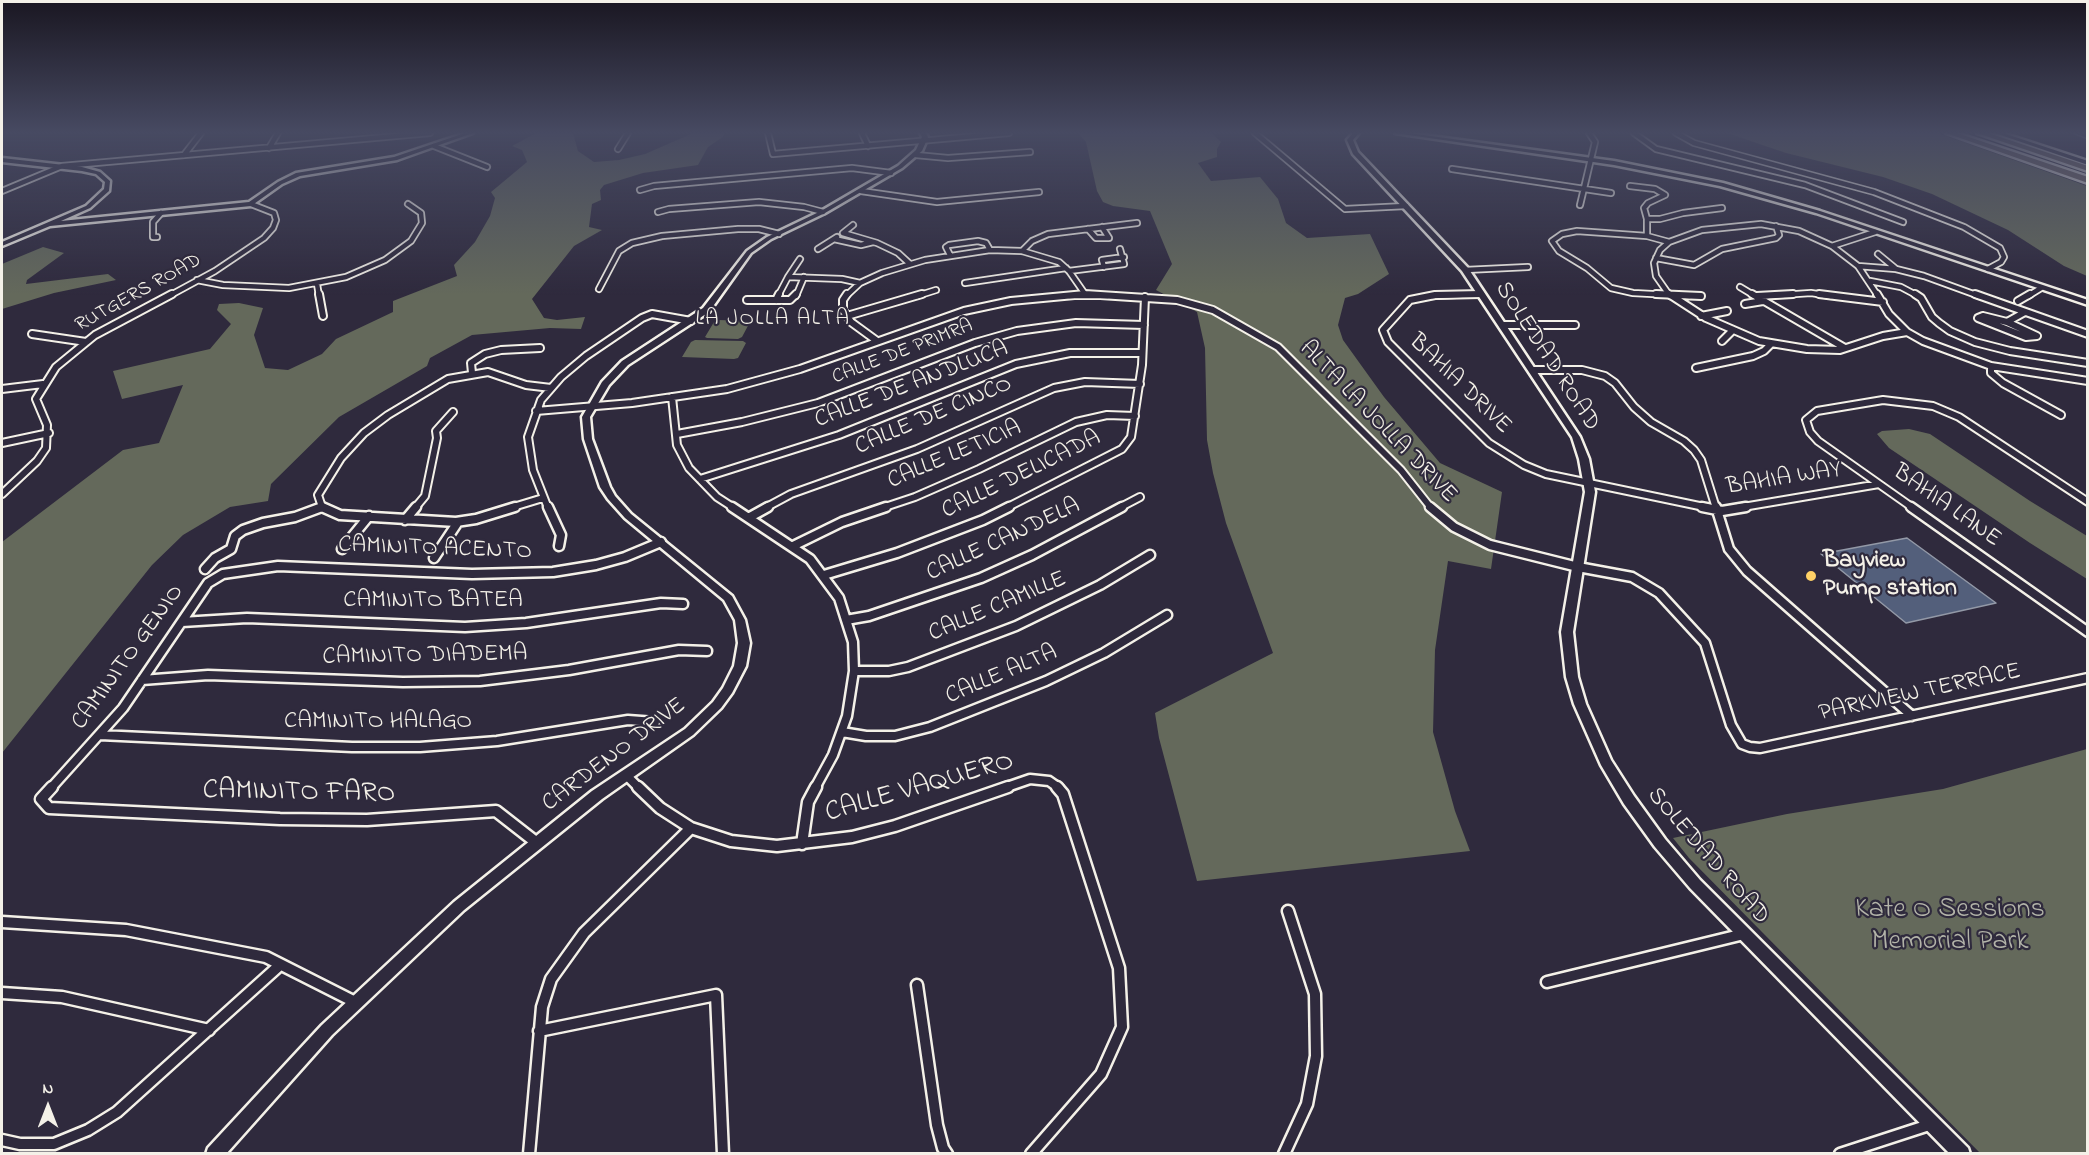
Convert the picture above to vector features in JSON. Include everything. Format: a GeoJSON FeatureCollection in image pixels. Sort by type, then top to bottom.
{"type":"FeatureCollection","features":[{"type":"Feature","properties":{"kind":"street"},"geometry":{"type":"LineString","coordinates":[[2,244],[88,207],[107,190],[107,187]]}},
{"type":"Feature","properties":{"kind":"street"},"geometry":{"type":"LineString","coordinates":[[51,224],[251,204],[275,187]]}},
{"type":"Feature","properties":{"kind":"street"},"geometry":{"type":"LineString","coordinates":[[640,190],[651,187]]}},
{"type":"Feature","properties":{"kind":"street","name":"CARDENO DRIVE"},"geometry":{"type":"LineString","coordinates":[[214,1154],[327,1029],[459,906],[597,795],[689,732],[717,705],[728,690],[740,666],[744,644],[740,620],[729,600],[628,516],[605,486],[585,425],[592,405],[605,384],[625,363],[706,310],[749,252],[868,187]]}},
{"type":"Feature","properties":{"kind":"street"},"geometry":{"type":"LineString","coordinates":[[1319,187],[1345,209],[1406,206]]}},
{"type":"Feature","properties":{"kind":"street","name":"SOLEDAD ROAD"},"geometry":{"type":"LineString","coordinates":[[1388,187],[1465,270],[1576,437],[1584,459],[1590,492],[1567,632],[1572,677],[1580,704],[1605,762],[1660,843],[1695,884],[1962,1154]]}},
{"type":"Feature","properties":{"kind":"street"},"geometry":{"type":"LineString","coordinates":[[1570,187],[1611,193]]}},
{"type":"Feature","properties":{"kind":"street"},"geometry":{"type":"LineString","coordinates":[[1638,187],[1656,189],[1664,193],[1662,198],[1648,203],[1644,208],[1647,219],[1647,236]]}},
{"type":"Feature","properties":{"kind":"street"},"geometry":{"type":"LineString","coordinates":[[1731,187],[1791,204],[2088,303]]}},
{"type":"Feature","properties":{"kind":"street"},"geometry":{"type":"LineString","coordinates":[[1809,187],[1903,222]]}},
{"type":"Feature","properties":{"kind":"street"},"geometry":{"type":"LineString","coordinates":[[1855,187],[1965,227],[2000,248],[2004,257],[2001,262],[1989,269]]}},
{"type":"Feature","properties":{"kind":"street"},"geometry":{"type":"LineString","coordinates":[[1580,206],[1584,189]]}},
{"type":"Feature","properties":{"kind":"street"},"geometry":{"type":"LineString","coordinates":[[861,191],[937,202],[1039,192]]}},
{"type":"Feature","properties":{"kind":"street"},"geometry":{"type":"LineString","coordinates":[[658,212],[669,209],[759,202],[804,207],[823,212]]}},
{"type":"Feature","properties":{"kind":"street","name":"RUTGERS ROAD"},"geometry":{"type":"LineString","coordinates":[[43,384],[56,367],[86,342],[123,318],[233,260],[273,228],[276,220],[274,213],[251,204]]}},
{"type":"Feature","properties":{"kind":"street"},"geometry":{"type":"LineString","coordinates":[[197,280],[257,288],[289,288],[317,284],[369,268],[396,254],[411,241],[422,223],[421,213],[408,204]]}},
{"type":"Feature","properties":{"kind":"street"},"geometry":{"type":"LineString","coordinates":[[1647,219],[1660,219],[1683,213],[1722,208]]}},
{"type":"Feature","properties":{"kind":"street"},"geometry":{"type":"LineString","coordinates":[[157,237],[153,237],[153,222],[161,213]]}},
{"type":"Feature","properties":{"kind":"street"},"geometry":{"type":"LineString","coordinates":[[1022,250],[1032,241],[1048,234],[1137,223]]}},
{"type":"Feature","properties":{"kind":"street"},"geometry":{"type":"LineString","coordinates":[[1907,332],[1882,336],[1847,349],[1807,350],[1771,344],[1732,331],[1701,316],[1671,297],[1656,276],[1654,263],[1660,250],[1669,242],[1692,233],[1718,227],[1746,224],[1776,226],[1807,234],[1832,246],[1858,266],[1870,281],[1889,314],[1907,332],[1944,350],[1991,366],[2088,381]]}},
{"type":"Feature","properties":{"kind":"street"},"geometry":{"type":"LineString","coordinates":[[818,249],[853,225]]}},
{"type":"Feature","properties":{"kind":"street"},"geometry":{"type":"LineString","coordinates":[[1656,258],[1694,265],[1722,249],[1776,238],[1779,235],[1776,226]]}},
{"type":"Feature","properties":{"kind":"street"},"geometry":{"type":"LineString","coordinates":[[1088,228],[1096,238],[1109,238],[1102,227]]}},
{"type":"Feature","properties":{"kind":"street"},"geometry":{"type":"LineString","coordinates":[[599,289],[619,251],[632,243],[662,236],[738,229],[759,229],[779,234]]}},
{"type":"Feature","properties":{"kind":"street"},"geometry":{"type":"LineString","coordinates":[[1669,242],[1647,236],[1577,231],[1562,234],[1552,242],[1558,251],[1587,268],[1611,288],[1671,297],[1701,296]]}},
{"type":"Feature","properties":{"kind":"street"},"geometry":{"type":"LineString","coordinates":[[1832,246],[1875,232]]}},
{"type":"Feature","properties":{"kind":"street"},"geometry":{"type":"LineString","coordinates":[[843,233],[898,253],[910,264]]}},
{"type":"Feature","properties":{"kind":"street"},"geometry":{"type":"LineString","coordinates":[[834,239],[861,245],[873,242]]}},
{"type":"Feature","properties":{"kind":"street"},"geometry":{"type":"LineString","coordinates":[[950,255],[946,247],[949,245],[978,241],[986,243],[990,250]]}},
{"type":"Feature","properties":{"kind":"street"},"geometry":{"type":"LineString","coordinates":[[965,283],[1124,264],[1124,257],[1120,249]]}},
{"type":"Feature","properties":{"kind":"street"},"geometry":{"type":"LineString","coordinates":[[877,341],[857,328],[847,316],[843,310],[843,300],[850,290],[860,284],[910,264],[950,255],[990,250],[1022,250],[1054,260],[1067,270],[1085,294]]}},
{"type":"Feature","properties":{"kind":"street"},"geometry":{"type":"LineString","coordinates":[[1878,254],[1896,269]]}},
{"type":"Feature","properties":{"kind":"street"},"geometry":{"type":"LineString","coordinates":[[776,300],[800,259]]}},
{"type":"Feature","properties":{"kind":"street"},"geometry":{"type":"LineString","coordinates":[[1858,266],[1896,269],[1924,276],[2088,334]]}},
{"type":"Feature","properties":{"kind":"street"},"geometry":{"type":"LineString","coordinates":[[1465,270],[1528,267]]}},
{"type":"Feature","properties":{"kind":"street"},"geometry":{"type":"LineString","coordinates":[[788,277],[842,279],[860,284]]}},
{"type":"Feature","properties":{"kind":"street"},"geometry":{"type":"LineString","coordinates":[[747,300],[790,300],[795,297],[804,277]]}},
{"type":"Feature","properties":{"kind":"street"},"geometry":{"type":"LineString","coordinates":[[1870,281],[1901,287],[1921,297],[1932,317],[1970,340],[2010,351],[2088,363]]}},
{"type":"Feature","properties":{"kind":"street"},"geometry":{"type":"LineString","coordinates":[[317,284],[323,316]]}},
{"type":"Feature","properties":{"kind":"street"},"geometry":{"type":"LineString","coordinates":[[1740,287],[1847,349]]}},
{"type":"Feature","properties":{"kind":"street"},"geometry":{"type":"LineString","coordinates":[[2018,301],[2041,288]]}},
{"type":"Feature","properties":{"kind":"street"},"geometry":{"type":"LineString","coordinates":[[847,316],[936,290]]}},
{"type":"Feature","properties":{"kind":"street"},"geometry":{"type":"LineString","coordinates":[[1756,296],[1800,292],[1883,302]]}},
{"type":"Feature","properties":{"kind":"street","name":"ALTA LA JOLLA DRIVE"},"geometry":{"type":"LineString","coordinates":[[536,411],[672,397],[765,380],[939,319],[988,305],[1085,294],[1177,300],[1213,310],[1278,347],[1401,470],[1434,513],[1454,527],[1490,545],[1578,567],[1632,577],[1659,592],[1705,643],[1731,726],[1742,744],[1760,748]]}},
{"type":"Feature","properties":{"kind":"street","name":"BAHIA DRIVE"},"geometry":{"type":"LineString","coordinates":[[1481,294],[1435,295],[1405,303],[1383,330],[1388,342],[1489,443],[1524,465],[1546,474],[1589,483]]}},
{"type":"Feature","properties":{"kind":"street","name":"CALLE DELICADA"},"geometry":{"type":"LineString","coordinates":[[824,575],[897,553],[983,520],[1113,455],[1129,441],[1135,416],[1140,384],[1145,297]]}},
{"type":"Feature","properties":{"kind":"street"},"geometry":{"type":"LineString","coordinates":[[1745,304],[1763,301]]}},
{"type":"Feature","properties":{"kind":"street"},"geometry":{"type":"LineString","coordinates":[[1701,316],[1727,311]]}},
{"type":"Feature","properties":{"kind":"street"},"geometry":{"type":"LineString","coordinates":[[2007,322],[2037,336],[2026,337],[1978,318],[1983,316],[2007,322],[2025,312]]}},
{"type":"Feature","properties":{"kind":"street"},"geometry":{"type":"LineString","coordinates":[[559,546],[561,535],[532,470],[528,437],[536,411],[551,388],[586,356],[642,318],[652,314],[691,321]]}},
{"type":"Feature","properties":{"kind":"street","name":"CALLE DE PRIMRA"},"geometry":{"type":"LineString","coordinates":[[677,434],[742,422],[818,403],[975,343],[1017,331],[1076,323],[1144,325]]}},
{"type":"Feature","properties":{"kind":"street"},"geometry":{"type":"LineString","coordinates":[[1502,325],[1575,325]]}},
{"type":"Feature","properties":{"kind":"street"},"geometry":{"type":"LineString","coordinates":[[1722,341],[1732,331]]}},
{"type":"Feature","properties":{"kind":"street"},"geometry":{"type":"LineString","coordinates":[[32,334],[86,342]]}},
{"type":"Feature","properties":{"kind":"street"},"geometry":{"type":"LineString","coordinates":[[1696,368],[1753,356],[1764,351],[1771,344]]}},
{"type":"Feature","properties":{"kind":"street"},"geometry":{"type":"LineString","coordinates":[[472,373],[471,363],[485,354],[501,350],[540,348]]}},
{"type":"Feature","properties":{"kind":"street","name":"CALLE DE ANDLUCA"},"geometry":{"type":"LineString","coordinates":[[700,479],[839,435],[1016,364],[1070,353],[1142,353]]}},
{"type":"Feature","properties":{"kind":"street"},"geometry":{"type":"LineString","coordinates":[[1991,366],[1991,373],[2003,383],[2061,415]]}},
{"type":"Feature","properties":{"kind":"street"},"geometry":{"type":"LineString","coordinates":[[1533,370],[1582,370],[1605,376],[1615,383],[1634,407],[1694,450],[1701,460],[1729,549],[1747,571],[1912,716]]}},
{"type":"Feature","properties":{"kind":"street"},"geometry":{"type":"LineString","coordinates":[[322,507],[318,495],[341,458],[364,433],[388,414],[448,379],[488,372],[526,385],[551,388]]}},
{"type":"Feature","properties":{"kind":"street","name":"CALLE DE CINCO"},"geometry":{"type":"LineString","coordinates":[[750,517],[791,494],[917,449],[1054,388],[1085,382],[1140,384]]}},
{"type":"Feature","properties":{"kind":"street"},"geometry":{"type":"LineString","coordinates":[[2,389],[43,384]]}},
{"type":"Feature","properties":{"kind":"street"},"geometry":{"type":"LineString","coordinates":[[2,494],[37,461],[46,448],[48,425],[36,399],[43,384]]}},
{"type":"Feature","properties":{"kind":"street"},"geometry":{"type":"LineString","coordinates":[[672,397],[677,444],[689,468],[717,497],[810,559],[839,598],[853,642],[854,671],[847,716],[833,755],[808,802],[802,844]]}},
{"type":"Feature","properties":{"kind":"street","name":"BAHIA LANE"},"geometry":{"type":"LineString","coordinates":[[2088,502],[1959,417],[1933,406],[1906,400],[1883,400],[1823,410],[1810,414],[1806,420],[1810,432],[1818,441],[2088,632]]}},
{"type":"Feature","properties":{"kind":"street"},"geometry":{"type":"LineString","coordinates":[[405,520],[424,496],[437,438],[436,431],[453,412]]}},
{"type":"Feature","properties":{"kind":"street","name":"CALLE LETICIA"},"geometry":{"type":"LineString","coordinates":[[793,546],[842,522],[915,497],[979,469],[1076,422],[1107,415],[1135,416]]}},
{"type":"Feature","properties":{"kind":"street"},"geometry":{"type":"LineString","coordinates":[[2,443],[49,433]]}},
{"type":"Feature","properties":{"kind":"street","name":"BAHIA WAY"},"geometry":{"type":"LineString","coordinates":[[1589,483],[1732,511],[1880,484]]}},
{"type":"Feature","properties":{"kind":"street","name":"CALLE CANDELA"},"geometry":{"type":"LineString","coordinates":[[846,620],[869,616],[981,578],[1032,555],[1140,497]]}},
{"type":"Feature","properties":{"kind":"street"},"geometry":{"type":"LineString","coordinates":[[205,569],[215,558],[231,549],[235,536],[243,530],[263,523],[295,517],[322,507],[340,515],[458,522],[543,498]]}},
{"type":"Feature","properties":{"kind":"street"},"geometry":{"type":"LineString","coordinates":[[342,549],[369,516]]}},
{"type":"Feature","properties":{"kind":"street"},"geometry":{"type":"LineString","coordinates":[[434,558],[458,522]]}},
{"type":"Feature","properties":{"kind":"street","name":"CAMINITO ACENTO"},"geometry":{"type":"LineString","coordinates":[[208,584],[216,577],[233,571],[278,566],[472,574],[553,572],[596,565],[661,543]]}},
{"type":"Feature","properties":{"kind":"street","name":"CALLE CAMILLE"},"geometry":{"type":"LineString","coordinates":[[854,671],[889,671],[908,667],[1016,626],[1100,585],[1150,555]]}},
{"type":"Feature","properties":{"kind":"street","name":"CAMINITO GENIO"},"geometry":{"type":"LineString","coordinates":[[49,808],[41,799],[100,735],[142,680],[208,584]]}},
{"type":"Feature","properties":{"kind":"street","name":"CAMINITO BATEA"},"geometry":{"type":"LineString","coordinates":[[182,622],[247,618],[465,627],[526,623],[661,603],[683,604]]}},
{"type":"Feature","properties":{"kind":"street","name":"CALLE ALTA"},"geometry":{"type":"LineString","coordinates":[[842,732],[866,736],[895,736],[930,728],[1046,681],[1104,653],[1167,615]]}},
{"type":"Feature","properties":{"kind":"street","name":"CAMINITO DIADEMA"},"geometry":{"type":"LineString","coordinates":[[142,680],[208,675],[402,682],[480,681],[569,670],[679,650],[706,651]]}},
{"type":"Feature","properties":{"kind":"street","name":"PARKVIEW TERRACE"},"geometry":{"type":"LineString","coordinates":[[1760,748],[2088,678]]}},
{"type":"Feature","properties":{"kind":"street","name":"CAMINITO HALAGO"},"geometry":{"type":"LineString","coordinates":[[100,735],[352,747],[420,747],[497,741],[628,720],[655,722]]}},
{"type":"Feature","properties":{"kind":"street","name":"CALLE VAQUERO"},"geometry":{"type":"LineString","coordinates":[[627,776],[660,808],[691,828],[731,841],[777,846],[852,837],[895,826],[1030,779],[1049,781],[1058,787],[1063,794],[1119,968],[1122,1027],[1101,1074],[1031,1154]]}},
{"type":"Feature","properties":{"kind":"street","name":"CAMINITO FARO"},"geometry":{"type":"LineString","coordinates":[[49,808],[280,819],[367,820],[496,811],[537,843]]}},
{"type":"Feature","properties":{"kind":"street"},"geometry":{"type":"LineString","coordinates":[[529,1154],[542,1007],[551,979],[569,950],[691,828]]}},
{"type":"Feature","properties":{"kind":"street"},"geometry":{"type":"LineString","coordinates":[[1284,1154],[1307,1104],[1316,1056],[1315,994],[1288,911]]}},
{"type":"Feature","properties":{"kind":"street"},"geometry":{"type":"LineString","coordinates":[[2,922],[126,930],[266,957],[356,1002]]}},
{"type":"Feature","properties":{"kind":"street"},"geometry":{"type":"LineString","coordinates":[[1548,982],[1744,934]]}},
{"type":"Feature","properties":{"kind":"street"},"geometry":{"type":"LineString","coordinates":[[2,1140],[20,1144],[54,1144],[88,1130],[117,1112],[280,965]]}},
{"type":"Feature","properties":{"kind":"street"},"geometry":{"type":"LineString","coordinates":[[917,985],[937,1125],[948,1154]]}},
{"type":"Feature","properties":{"kind":"street"},"geometry":{"type":"LineString","coordinates":[[2,993],[62,997],[209,1029]]}},
{"type":"Feature","properties":{"kind":"street"},"geometry":{"type":"LineString","coordinates":[[539,1031],[716,995],[723,1154]]}},
{"type":"Feature","properties":{"kind":"street"},"geometry":{"type":"LineString","coordinates":[[1840,1154],[1932,1124]]}},
{"type":"Feature","properties":{"kind":"green space"},"geometry":{"type":"Polygon","coordinates":[[[497,187],[602,187],[600,190],[601,200],[592,204],[589,227],[602,230],[574,246],[532,299],[544,318],[557,320],[585,317],[581,329],[550,328],[472,335],[430,358],[427,366],[339,417],[271,484],[268,501],[230,507],[183,535],[152,565],[2,753],[2,542],[123,450],[159,443],[183,385],[122,399],[113,371],[210,349],[231,324],[217,310],[219,304],[239,303],[263,308],[254,335],[265,368],[288,370],[322,354],[336,339],[393,312],[393,301],[457,276],[454,265],[475,242],[490,216],[495,198],[491,192],[497,187]]]}},
{"type":"Feature","properties":{"kind":"green space"},"geometry":{"type":"Polygon","coordinates":[[[1096,187],[1268,187],[1278,199],[1286,223],[1307,238],[1370,234],[1389,274],[1358,294],[1345,298],[1338,325],[1343,340],[1384,397],[1440,463],[1502,492],[1491,569],[1448,561],[1435,650],[1433,732],[1455,811],[1470,851],[1197,881],[1159,738],[1155,713],[1273,653],[1226,523],[1213,473],[1207,440],[1205,348],[1197,312],[1156,290],[1172,264],[1150,211],[1113,206],[1103,202],[1096,187]]]}},
{"type":"Feature","properties":{"kind":"green space"},"geometry":{"type":"Polygon","coordinates":[[[1912,187],[2087,187],[2087,276],[2064,266],[2008,230],[1932,194],[1912,187]]]}},
{"type":"Feature","properties":{"kind":"green space"},"geometry":{"type":"Polygon","coordinates":[[[43,247],[64,253],[27,280],[26,284],[108,274],[116,280],[54,293],[2,309],[2,264],[43,247]]]}},
{"type":"Feature","properties":{"kind":"green space"},"geometry":{"type":"Polygon","coordinates":[[[718,320],[750,322],[742,337],[738,339],[705,337],[714,322],[718,320]]]}},
{"type":"Feature","properties":{"kind":"green space"},"geometry":{"type":"Polygon","coordinates":[[[695,340],[743,341],[746,343],[738,358],[734,359],[682,357],[691,342],[695,340]]]}},
{"type":"Feature","properties":{"kind":"green space"},"geometry":{"type":"Polygon","coordinates":[[[1909,429],[1930,434],[2087,536],[2087,579],[1889,448],[1877,434],[1882,431],[1909,429]]]}},
{"type":"Feature","properties":{"kind":"green space","name":"Kate O Sessions Memorial Park"},"geometry":{"type":"Polygon","coordinates":[[[2087,749],[2087,1153],[1980,1153],[1689,858],[1673,838],[1787,814],[1943,789],[2087,749]]]}},
{"type":"Feature","properties":{"kind":"water"},"geometry":{"type":"Polygon","coordinates":[[[1907,538],[1996,603],[1906,623],[1821,554],[1907,538]]]}},
{"type":"Feature","properties":{"kind":"place","name":"Bayview Pump station"},"geometry":{"type":"Point","coordinates":[1811,576]}},
{"type":"Feature","properties":{"kind":"district","name":"LA JOLLA ALTA"},"geometry":{"type":"Point","coordinates":[773,320]}}]}
